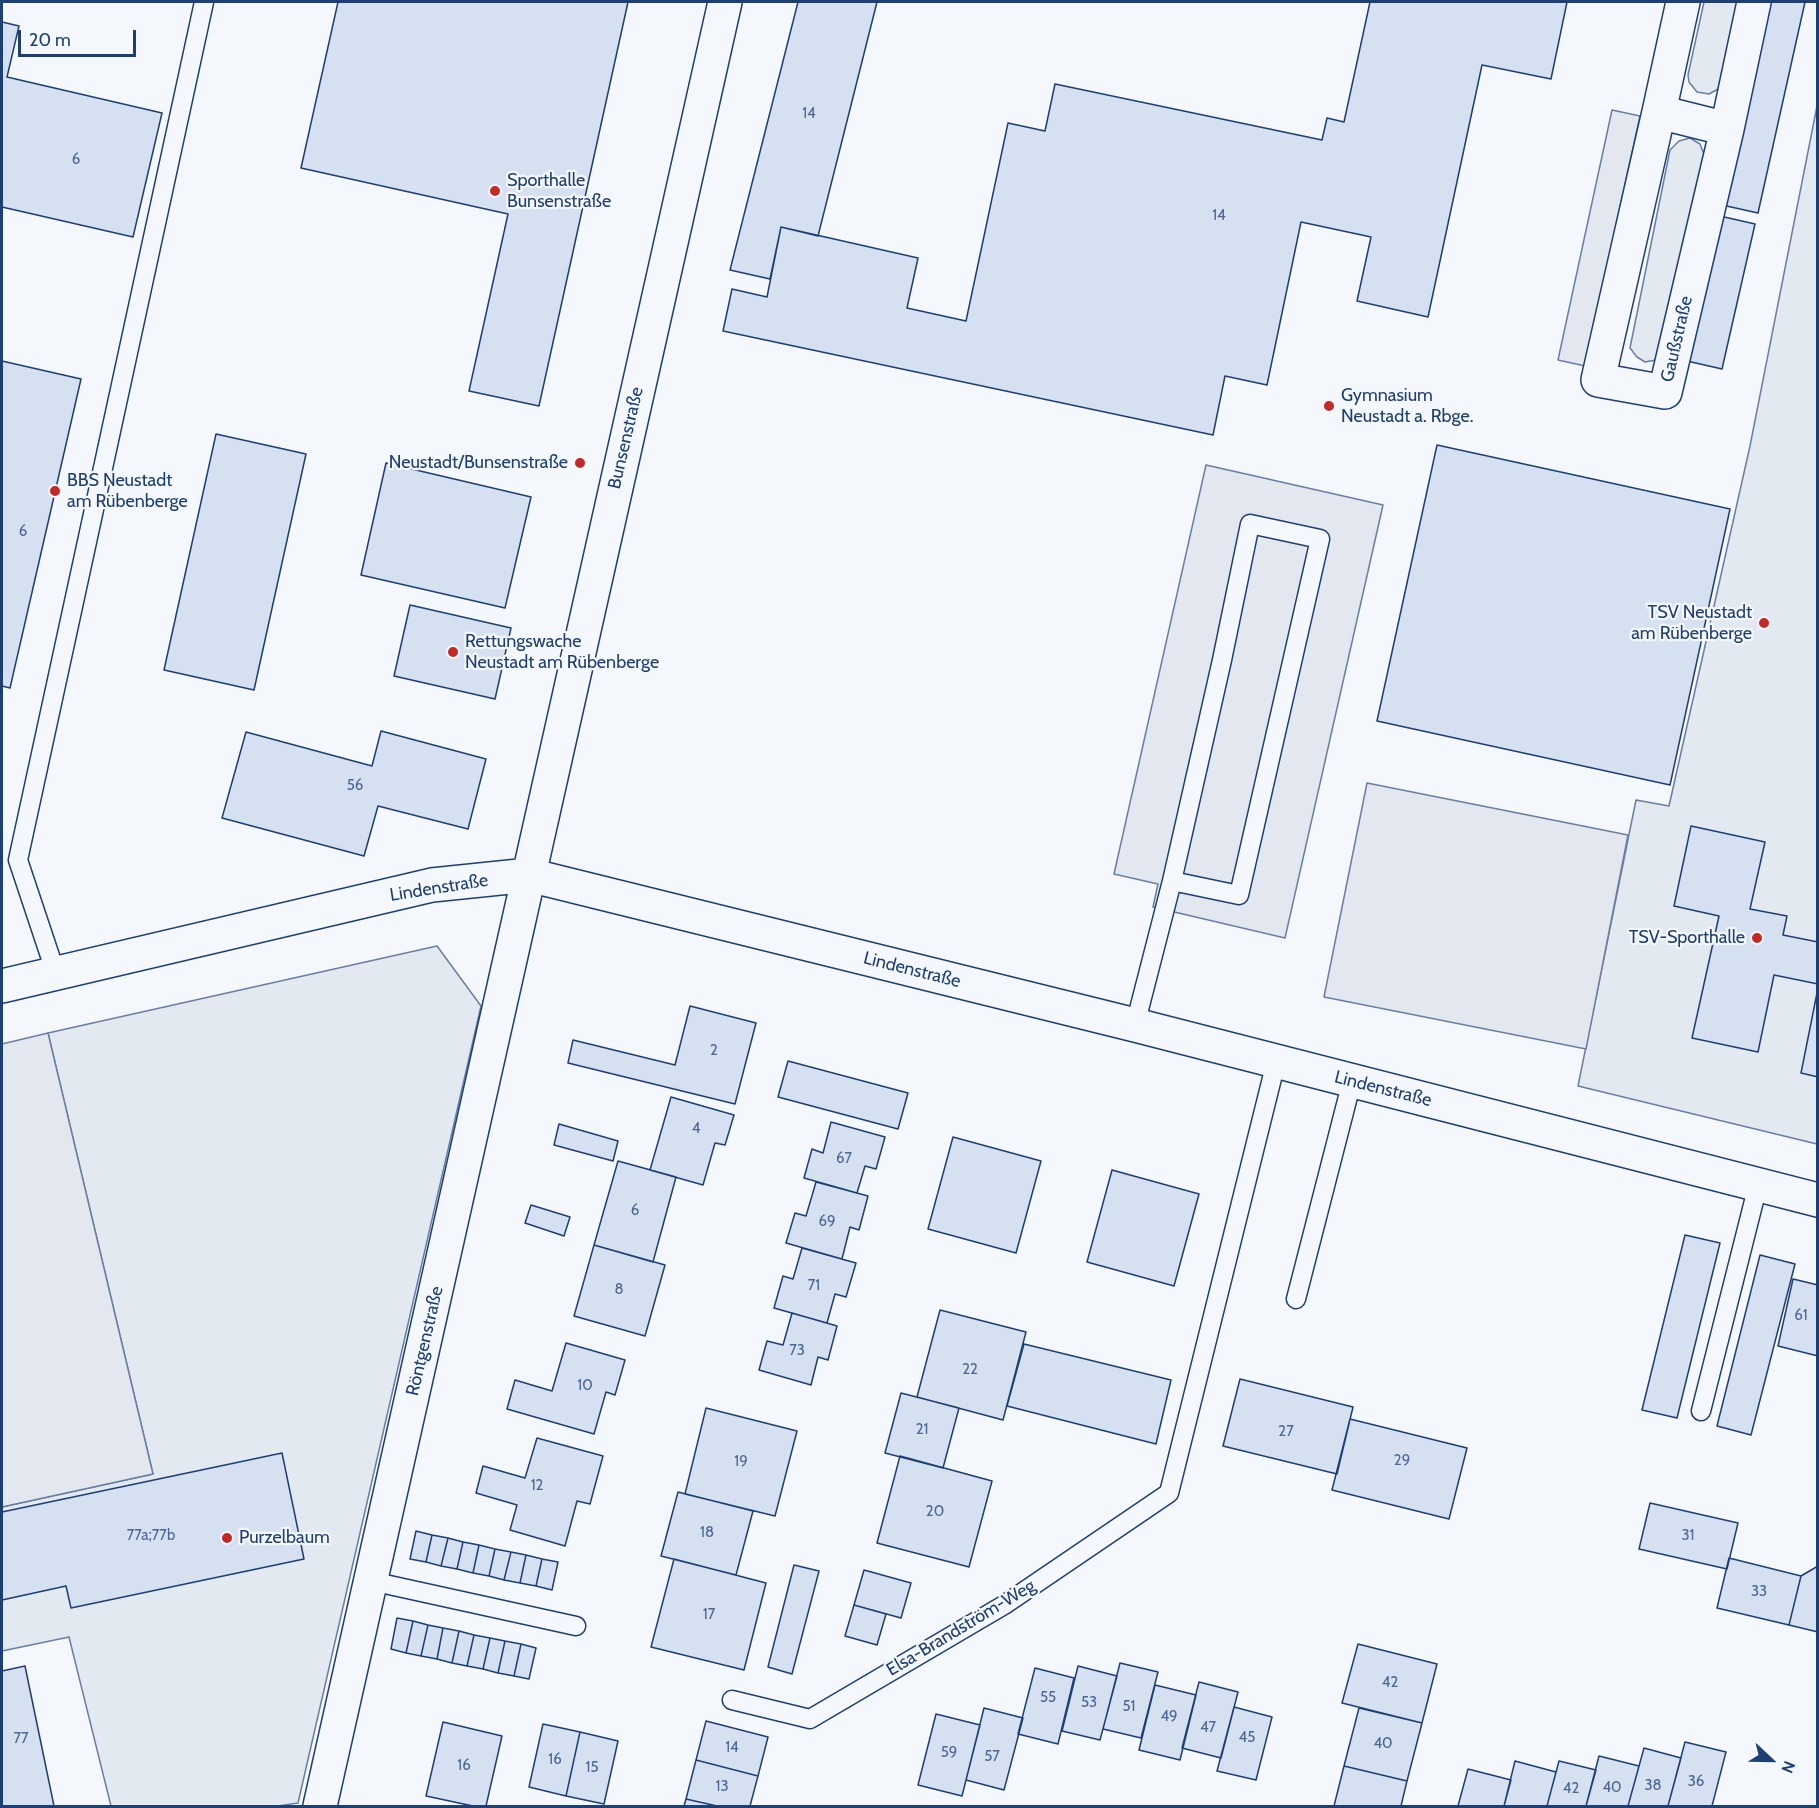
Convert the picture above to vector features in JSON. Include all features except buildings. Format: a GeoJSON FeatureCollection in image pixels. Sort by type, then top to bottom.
{"type":"FeatureCollection","features":[{"type":"Feature","properties":{"kind":"street","name":"Bunsenstraße"},"geometry":{"type":"LineString","coordinates":[[529,875],[725,2]]}},
{"type":"Feature","properties":{"kind":"street","name":"Gaußstraße"},"geometry":{"type":"LineString","coordinates":[[1683,2],[1598,380],[1665,392],[1727,129],[1754,2]]}},
{"type":"Feature","properties":{"kind":"street"},"geometry":{"type":"LineString","coordinates":[[1659,112],[1727,129]]}},
{"type":"Feature","properties":{"kind":"street","name":"Lindenstraße"},"geometry":{"type":"LineString","coordinates":[[2,986],[432,885],[529,875],[1135,1025],[1818,1200]]}},
{"type":"Feature","properties":{"kind":"street","name":"Röntgenstraße"},"geometry":{"type":"LineString","coordinates":[[321,1806],[529,875]]}},
{"type":"Feature","properties":{"kind":"lane"},"geometry":{"type":"LineString","coordinates":[[56,974],[10,862],[204,2]]}},
{"type":"Feature","properties":{"kind":"lane"},"geometry":{"type":"LineString","coordinates":[[1135,1025],[1172,881],[1250,524],[1320,539],[1239,895],[1172,881]]}},
{"type":"Feature","properties":{"kind":"lane","name":"Elsa-Brandström-Weg"},"geometry":{"type":"LineString","coordinates":[[732,1700],[810,1719],[1004,1605],[1169,1493],[1276,1062]]}},
{"type":"Feature","properties":{"kind":"lane"},"geometry":{"type":"LineString","coordinates":[[1296,1299],[1352,1080]]}},
{"type":"Feature","properties":{"kind":"lane"},"geometry":{"type":"LineString","coordinates":[[1701,1411],[1758,1185]]}},
{"type":"Feature","properties":{"kind":"lane"},"geometry":{"type":"LineString","coordinates":[[371,1581],[576,1626]]}},
{"type":"Feature","properties":{"kind":"shaded area"},"geometry":{"type":"Polygon","coordinates":[[[1704,2],[1740,2],[1720,88],[1709,94],[1697,92],[1689,82],[1688,75],[1704,2]]]}},
{"type":"Feature","properties":{"kind":"shaded area","name":"TSV Neustadt am Rübenberge"},"geometry":{"type":"Polygon","coordinates":[[[1817,106],[1817,1144],[1578,1086],[1636,800],[1669,806],[1750,446],[1817,106]]]}},
{"type":"Feature","properties":{"kind":"shaded area"},"geometry":{"type":"Polygon","coordinates":[[[1612,110],[1640,116],[1585,366],[1558,360],[1612,110]]]}},
{"type":"Feature","properties":{"kind":"shaded area"},"geometry":{"type":"Polygon","coordinates":[[[1690,138],[1700,144],[1705,157],[1656,360],[1645,362],[1637,357],[1630,348],[1670,150],[1679,141],[1690,138]]]}},
{"type":"Feature","properties":{"kind":"shaded area"},"geometry":{"type":"Polygon","coordinates":[[[1206,465],[1383,505],[1285,938],[1153,907],[1158,884],[1114,874],[1206,465]]]}},
{"type":"Feature","properties":{"kind":"shaded area"},"geometry":{"type":"Polygon","coordinates":[[[1367,783],[1628,835],[1586,1049],[1324,997],[1367,783]]]}},
{"type":"Feature","properties":{"kind":"shaded area"},"geometry":{"type":"Polygon","coordinates":[[[437,946],[481,1006],[298,1803],[278,1806],[111,1806],[69,1637],[2,1651],[2,1507],[153,1474],[48,1033],[437,946]]]}},
{"type":"Feature","properties":{"kind":"shaded area"},"geometry":{"type":"Polygon","coordinates":[[[48,1033],[153,1474],[2,1507],[2,1044],[48,1033]]]}},
{"type":"Feature","properties":{"kind":"place","name":"Sporthalle Bunsenstraße"},"geometry":{"type":"Point","coordinates":[495,191]}},
{"type":"Feature","properties":{"kind":"place","name":"Gymnasium Neustadt a. Rbge."},"geometry":{"type":"Point","coordinates":[1329,406]}},
{"type":"Feature","properties":{"kind":"place","name":"Neustadt/Bunsenstraße"},"geometry":{"type":"Point","coordinates":[580,463]}},
{"type":"Feature","properties":{"kind":"place","name":"BBS Neustadt am Rübenberge"},"geometry":{"type":"Point","coordinates":[55,491]}},
{"type":"Feature","properties":{"kind":"place","name":"TSV Neustadt am Rübenberge"},"geometry":{"type":"Point","coordinates":[1764,623]}},
{"type":"Feature","properties":{"kind":"place","name":"Rettungswache Neustadt am Rübenberge"},"geometry":{"type":"Point","coordinates":[453,652]}},
{"type":"Feature","properties":{"kind":"place","name":"TSV-Sporthalle"},"geometry":{"type":"Point","coordinates":[1757,938]}},
{"type":"Feature","properties":{"kind":"place","name":"Purzelbaum"},"geometry":{"type":"Point","coordinates":[227,1538]}}]}
